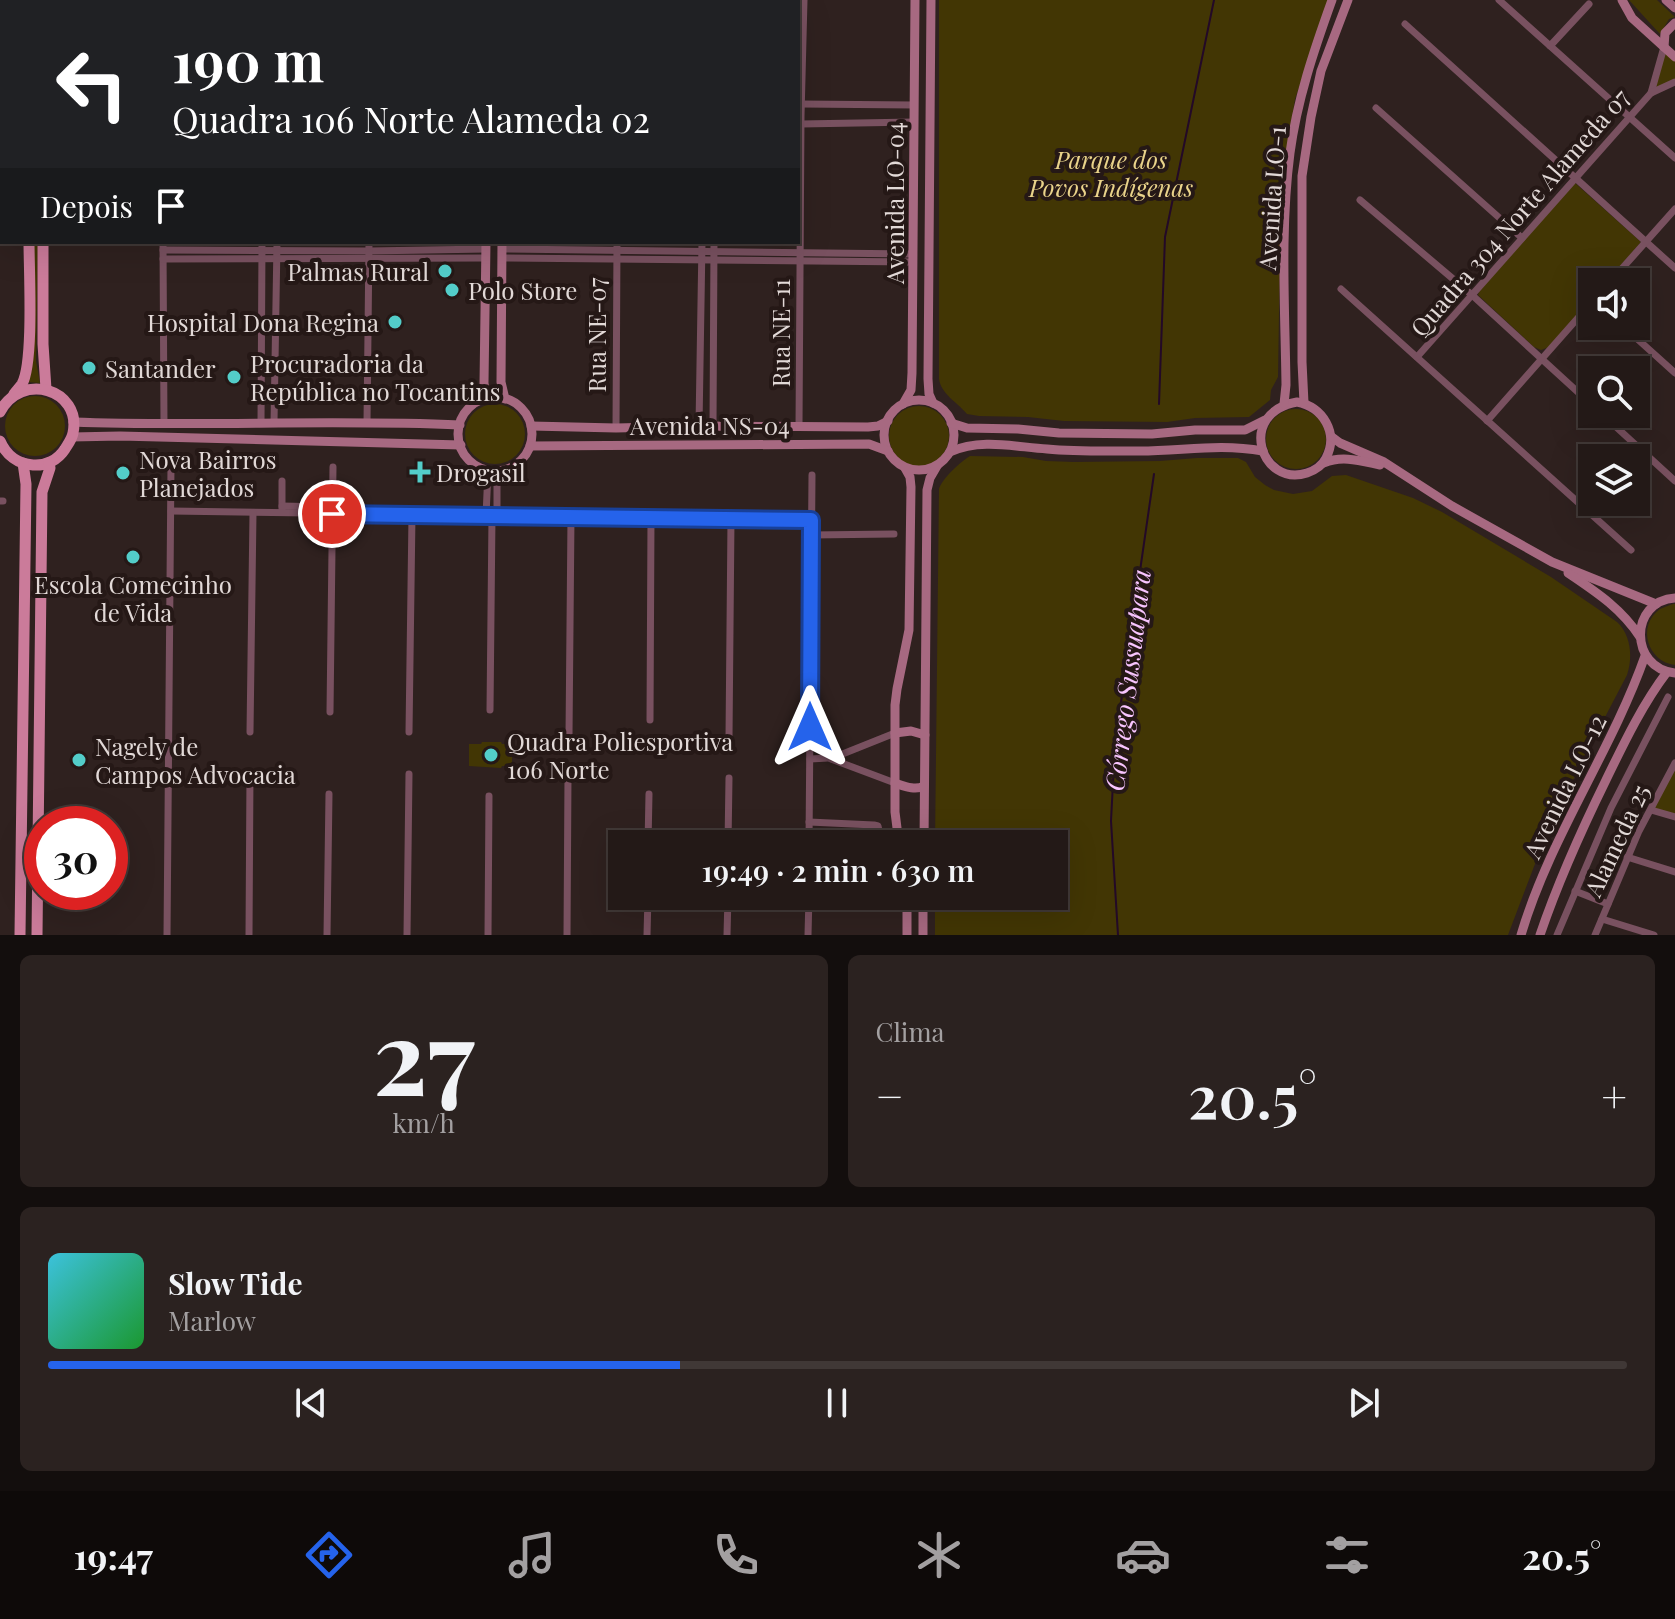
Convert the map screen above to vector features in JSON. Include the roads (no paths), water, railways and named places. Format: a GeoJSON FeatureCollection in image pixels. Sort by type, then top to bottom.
{"type":"FeatureCollection","features":[{"type":"Feature","properties":{"kind":"main road"},"geometry":{"type":"LineString","coordinates":[[0,412],[23,383],[26,371],[29,244]]}},
{"type":"Feature","properties":{"kind":"main road"},"geometry":{"type":"LineString","coordinates":[[43,244],[46,389]]}},
{"type":"Feature","properties":{"kind":"main road"},"geometry":{"type":"LineString","coordinates":[[0,441],[8,453],[32,465],[49,463],[61,455],[72,437],[73,422],[61,398],[46,389],[29,388],[11,396]]}},
{"type":"Feature","properties":{"kind":"main road"},"geometry":{"type":"LineString","coordinates":[[20,935],[26,484],[23,463]]}},
{"type":"Feature","properties":{"kind":"main road"},"geometry":{"type":"LineString","coordinates":[[37,935],[42,492],[49,463]]}},
{"type":"Feature","properties":{"kind":"street","name":"Rua NE-11"},"geometry":{"type":"LineString","coordinates":[[799,427],[800,112],[804,0]]}},
{"type":"Feature","properties":{"kind":"street","name":"Avenida LO-04"},"geometry":{"type":"LineString","coordinates":[[903,404],[912,383],[915,0]]}},
{"type":"Feature","properties":{"kind":"street","name":"Avenida LO-04"},"geometry":{"type":"LineString","coordinates":[[931,0],[928,382],[933,403]]}},
{"type":"Feature","properties":{"kind":"street","name":"Avenida LO-1"},"geometry":{"type":"LineString","coordinates":[[1284,404],[1284,253],[1290,153],[1300,96],[1332,0]]}},
{"type":"Feature","properties":{"kind":"street","name":"Avenida LO-1"},"geometry":{"type":"LineString","coordinates":[[1304,403],[1302,176],[1321,71],[1348,0]]}},
{"type":"Feature","properties":{"kind":"street"},"geometry":{"type":"LineString","coordinates":[[1499,0],[1675,158]]}},
{"type":"Feature","properties":{"kind":"street"},"geometry":{"type":"LineString","coordinates":[[1622,0],[1632,18],[1675,57]]}},
{"type":"Feature","properties":{"kind":"street"},"geometry":{"type":"LineString","coordinates":[[1666,0],[1675,8]]}},
{"type":"Feature","properties":{"kind":"street"},"geometry":{"type":"LineString","coordinates":[[1550,46],[1589,4]]}},
{"type":"Feature","properties":{"kind":"street"},"geometry":{"type":"LineString","coordinates":[[1664,47],[1665,33],[1675,23]]}},
{"type":"Feature","properties":{"kind":"street"},"geometry":{"type":"LineString","coordinates":[[1405,24],[1675,268]]}},
{"type":"Feature","properties":{"kind":"street","name":"Quadra 304 Norte Alameda 07"},"geometry":{"type":"LineString","coordinates":[[1651,93],[1664,47]]}},
{"type":"Feature","properties":{"kind":"street","name":"Quadra 304 Norte Alameda 07"},"geometry":{"type":"LineString","coordinates":[[1417,357],[1651,93],[1675,82]]}},
{"type":"Feature","properties":{"kind":"street"},"geometry":{"type":"LineString","coordinates":[[800,112],[914,105]]}},
{"type":"Feature","properties":{"kind":"street"},"geometry":{"type":"LineString","coordinates":[[1376,108],[1522,238]]}},
{"type":"Feature","properties":{"kind":"street"},"geometry":{"type":"LineString","coordinates":[[800,112],[914,122]]}},
{"type":"Feature","properties":{"kind":"street"},"geometry":{"type":"LineString","coordinates":[[1360,200],[1472,295],[1578,392]]}},
{"type":"Feature","properties":{"kind":"street"},"geometry":{"type":"LineString","coordinates":[[1622,268],[1675,209]]}},
{"type":"Feature","properties":{"kind":"street"},"geometry":{"type":"LineString","coordinates":[[367,423],[369,244]]}},
{"type":"Feature","properties":{"kind":"street"},"geometry":{"type":"LineString","coordinates":[[164,424],[163,246],[369,255],[486,250],[486,398]]}},
{"type":"Feature","properties":{"kind":"street"},"geometry":{"type":"LineString","coordinates":[[505,399],[501,382],[502,250],[702,250],[913,258]]}},
{"type":"Feature","properties":{"kind":"street","name":"Rua NE-07"},"geometry":{"type":"LineString","coordinates":[[616,428],[617,250]]}},
{"type":"Feature","properties":{"kind":"street"},"geometry":{"type":"LineString","coordinates":[[699,426],[702,250]]}},
{"type":"Feature","properties":{"kind":"street"},"geometry":{"type":"LineString","coordinates":[[163,259],[262,251]]}},
{"type":"Feature","properties":{"kind":"street"},"geometry":{"type":"LineString","coordinates":[[261,423],[262,251]]}},
{"type":"Feature","properties":{"kind":"street"},"geometry":{"type":"LineString","coordinates":[[274,423],[277,251]]}},
{"type":"Feature","properties":{"kind":"street"},"geometry":{"type":"LineString","coordinates":[[713,426],[714,251]]}},
{"type":"Feature","properties":{"kind":"street"},"geometry":{"type":"LineString","coordinates":[[1341,289],[1631,550]]}},
{"type":"Feature","properties":{"kind":"street"},"geometry":{"type":"LineString","coordinates":[[1487,421],[1578,318]]}},
{"type":"Feature","properties":{"kind":"street"},"geometry":{"type":"LineString","coordinates":[[1638,340],[1675,373]]}},
{"type":"Feature","properties":{"kind":"street"},"geometry":{"type":"LineString","coordinates":[[486,398],[505,399],[525,412],[531,426],[530,446],[523,459],[515,465],[500,471],[478,468],[461,445],[460,425],[470,408],[486,398]]}},
{"type":"Feature","properties":{"kind":"street"},"geometry":{"type":"LineString","coordinates":[[896,830],[896,693],[909,630],[911,487],[910,477],[888,451],[884,437],[894,411],[903,404],[917,400],[933,403],[944,411],[954,437],[950,452]]}},
{"type":"Feature","properties":{"kind":"street"},"geometry":{"type":"LineString","coordinates":[[1324,463],[1332,437],[1317,411],[1304,403],[1284,404],[1265,420],[1261,431],[1263,451],[1280,471],[1303,475],[1332,459],[1353,459],[1380,465],[1405,477]]}},
{"type":"Feature","properties":{"kind":"street"},"geometry":{"type":"LineString","coordinates":[[951,423],[967,428],[1152,434],[1245,430],[1265,420]]}},
{"type":"Feature","properties":{"kind":"street","name":"Avenida NS-04"},"geometry":{"type":"LineString","coordinates":[[531,426],[872,427],[888,421]]}},
{"type":"Feature","properties":{"kind":"street"},"geometry":{"type":"LineString","coordinates":[[73,422],[460,425]]}},
{"type":"Feature","properties":{"kind":"street"},"geometry":{"type":"LineString","coordinates":[[1617,428],[1675,481]]}},
{"type":"Feature","properties":{"kind":"street"},"geometry":{"type":"LineString","coordinates":[[72,437],[461,445]]}},
{"type":"Feature","properties":{"kind":"street"},"geometry":{"type":"LineString","coordinates":[[1332,437],[1384,462],[1452,506],[1552,562],[1628,618],[1640,637],[1645,656],[1658,668],[1671,672]]}},
{"type":"Feature","properties":{"kind":"street","name":"Avenida NS-04"},"geometry":{"type":"LineString","coordinates":[[530,446],[869,444],[888,451]]}},
{"type":"Feature","properties":{"kind":"street"},"geometry":{"type":"LineString","coordinates":[[924,830],[927,490],[937,466],[950,452],[969,444],[1149,451],[1243,447],[1263,451]]}},
{"type":"Feature","properties":{"kind":"street"},"geometry":{"type":"LineString","coordinates":[[167,935],[171,465]]}},
{"type":"Feature","properties":{"kind":"street"},"geometry":{"type":"LineString","coordinates":[[905,468],[920,471],[937,466]]}},
{"type":"Feature","properties":{"kind":"street"},"geometry":{"type":"LineString","coordinates":[[330,712],[330,510],[333,467]]}},
{"type":"Feature","properties":{"kind":"street"},"geometry":{"type":"LineString","coordinates":[[488,471],[492,516],[490,710]]}},
{"type":"Feature","properties":{"kind":"street"},"geometry":{"type":"LineString","coordinates":[[492,516],[500,471]]}},
{"type":"Feature","properties":{"kind":"street"},"geometry":{"type":"LineString","coordinates":[[809,830],[812,475]]}},
{"type":"Feature","properties":{"kind":"street"},"geometry":{"type":"LineString","coordinates":[[282,481],[282,510]]}},
{"type":"Feature","properties":{"kind":"street"},"geometry":{"type":"LineString","coordinates":[[171,511],[253,513],[330,510],[412,515],[811,520]]}},
{"type":"Feature","properties":{"kind":"street"},"geometry":{"type":"LineString","coordinates":[[250,732],[253,513]]}},
{"type":"Feature","properties":{"kind":"street"},"geometry":{"type":"LineString","coordinates":[[409,732],[412,515]]}},
{"type":"Feature","properties":{"kind":"street"},"geometry":{"type":"LineString","coordinates":[[569,735],[571,517]]}},
{"type":"Feature","properties":{"kind":"street"},"geometry":{"type":"LineString","coordinates":[[650,720],[651,518]]}},
{"type":"Feature","properties":{"kind":"street"},"geometry":{"type":"LineString","coordinates":[[729,737],[731,519]]}},
{"type":"Feature","properties":{"kind":"street"},"geometry":{"type":"LineString","coordinates":[[811,535],[894,534]]}},
{"type":"Feature","properties":{"kind":"street"},"geometry":{"type":"LineString","coordinates":[[1552,562],[1656,604]]}},
{"type":"Feature","properties":{"kind":"street"},"geometry":{"type":"LineString","coordinates":[[1640,637],[1647,613],[1656,604],[1675,598]]}},
{"type":"Feature","properties":{"kind":"street","name":"Avenida LO-12"},"geometry":{"type":"LineString","coordinates":[[1521,935],[1546,866],[1627,703],[1645,656]]}},
{"type":"Feature","properties":{"kind":"street","name":"Avenida LO-12"},"geometry":{"type":"LineString","coordinates":[[1540,935],[1577,838],[1619,753],[1643,707],[1671,672]]}},
{"type":"Feature","properties":{"kind":"street"},"geometry":{"type":"LineString","coordinates":[[1557,935],[1611,808],[1668,697]]}},
{"type":"Feature","properties":{"kind":"street"},"geometry":{"type":"LineString","coordinates":[[810,759],[828,758],[895,733],[911,731],[925,735]]}},
{"type":"Feature","properties":{"kind":"street"},"geometry":{"type":"LineString","coordinates":[[1619,753],[1635,762]]}},
{"type":"Feature","properties":{"kind":"street"},"geometry":{"type":"LineString","coordinates":[[828,758],[911,788],[924,786]]}},
{"type":"Feature","properties":{"kind":"street","name":"Alameda 25"},"geometry":{"type":"LineString","coordinates":[[1595,935],[1627,857],[1675,763]]}},
{"type":"Feature","properties":{"kind":"street"},"geometry":{"type":"LineString","coordinates":[[249,935],[250,772]]}},
{"type":"Feature","properties":{"kind":"street"},"geometry":{"type":"LineString","coordinates":[[407,935],[409,774]]}},
{"type":"Feature","properties":{"kind":"street"},"geometry":{"type":"LineString","coordinates":[[567,935],[568,776]]}},
{"type":"Feature","properties":{"kind":"street"},"geometry":{"type":"LineString","coordinates":[[728,830],[729,778]]}},
{"type":"Feature","properties":{"kind":"street"},"geometry":{"type":"LineString","coordinates":[[327,935],[329,794]]}},
{"type":"Feature","properties":{"kind":"street"},"geometry":{"type":"LineString","coordinates":[[648,830],[649,794]]}},
{"type":"Feature","properties":{"kind":"street"},"geometry":{"type":"LineString","coordinates":[[488,935],[489,796]]}},
{"type":"Feature","properties":{"kind":"street"},"geometry":{"type":"LineString","coordinates":[[1651,810],[1675,817]]}},
{"type":"Feature","properties":{"kind":"street"},"geometry":{"type":"LineString","coordinates":[[809,822],[874,825],[880,830]]}},
{"type":"Feature","properties":{"kind":"street"},"geometry":{"type":"LineString","coordinates":[[1627,857],[1675,872]]}},
{"type":"Feature","properties":{"kind":"street"},"geometry":{"type":"LineString","coordinates":[[1575,891],[1608,904]]}},
{"type":"Feature","properties":{"kind":"street"},"geometry":{"type":"LineString","coordinates":[[647,935],[648,910]]}},
{"type":"Feature","properties":{"kind":"street"},"geometry":{"type":"LineString","coordinates":[[727,935],[728,910]]}},
{"type":"Feature","properties":{"kind":"street"},"geometry":{"type":"LineString","coordinates":[[808,935],[809,910]]}},
{"type":"Feature","properties":{"kind":"street"},"geometry":{"type":"LineString","coordinates":[[907,910],[907,935]]}},
{"type":"Feature","properties":{"kind":"street"},"geometry":{"type":"LineString","coordinates":[[923,910],[923,935]]}},
{"type":"Feature","properties":{"kind":"street"},"geometry":{"type":"LineString","coordinates":[[1602,919],[1654,935]]}},
{"type":"Feature","properties":{"kind":"waterway","name":"Córrego Sussuapara"},"geometry":{"type":"LineString","coordinates":[[1159,404],[1165,237],[1214,0]]}},
{"type":"Feature","properties":{"kind":"waterway","name":"Córrego Sussuapara"},"geometry":{"type":"LineString","coordinates":[[1118,935],[1111,821],[1115,744],[1154,474]]}},
{"type":"Feature","properties":{"kind":"place","name":"Palmas Rural"},"geometry":{"type":"Point","coordinates":[445,271]}},
{"type":"Feature","properties":{"kind":"place","name":"Polo Store"},"geometry":{"type":"Point","coordinates":[452,290]}},
{"type":"Feature","properties":{"kind":"place","name":"Hospital Dona Regina"},"geometry":{"type":"Point","coordinates":[395,322]}},
{"type":"Feature","properties":{"kind":"place","name":"Santander"},"geometry":{"type":"Point","coordinates":[89,368]}},
{"type":"Feature","properties":{"kind":"place","name":"Procuradoria da República no Tocantins"},"geometry":{"type":"Point","coordinates":[234,377]}},
{"type":"Feature","properties":{"kind":"place","name":"Drogasil"},"geometry":{"type":"Point","coordinates":[420,472]}},
{"type":"Feature","properties":{"kind":"place","name":"Nova Bairros Planejados"},"geometry":{"type":"Point","coordinates":[123,473]}},
{"type":"Feature","properties":{"kind":"place","name":"Escola Comecinho de Vida"},"geometry":{"type":"Point","coordinates":[133,557]}},
{"type":"Feature","properties":{"kind":"place","name":"Quadra Poliesportiva 106 Norte"},"geometry":{"type":"Point","coordinates":[491,755]}},
{"type":"Feature","properties":{"kind":"place","name":"Nagely de Campos Advocacia"},"geometry":{"type":"Point","coordinates":[79,760]}},
{"type":"Feature","properties":{"kind":"park label","name":"Parque dos Povos Indígenas"},"geometry":{"type":"Point","coordinates":[1111,173]}}]}
